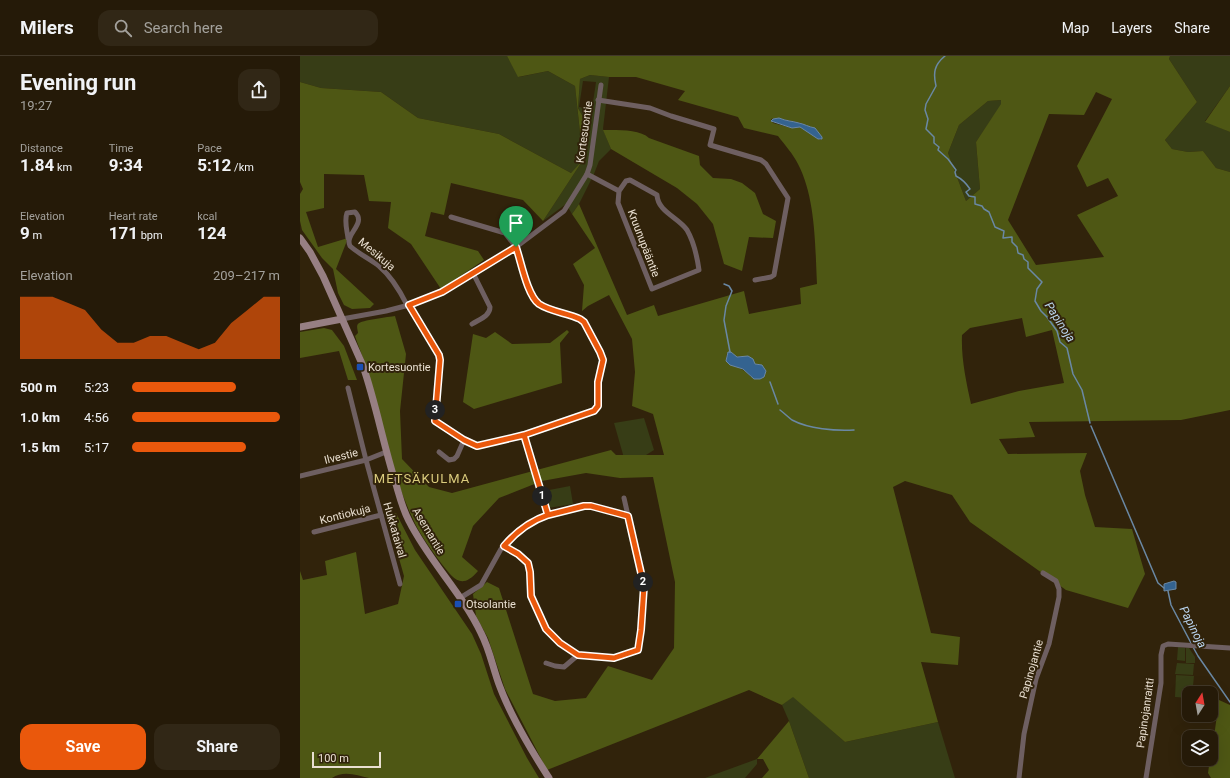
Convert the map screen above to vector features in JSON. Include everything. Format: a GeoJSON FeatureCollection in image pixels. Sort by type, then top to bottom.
{"type":"FeatureCollection","features":[{"type":"Feature","properties":{"kind":"main road","name":"Asemantie"},"geometry":{"type":"LineString","coordinates":[[300,238],[310,252],[323,276],[368,379],[386,452],[408,520],[422,544],[460,598],[482,633],[499,686],[510,712],[549,778]]}},
{"type":"Feature","properties":{"kind":"main road"},"geometry":{"type":"LineString","coordinates":[[300,327],[342,319]]}},
{"type":"Feature","properties":{"kind":"street","name":"Kortesuontie"},"geometry":{"type":"LineString","coordinates":[[342,319],[386,311],[408,305],[442,292],[516,247],[564,211],[587,174],[590,165],[601,85]]}},
{"type":"Feature","properties":{"kind":"street"},"geometry":{"type":"LineString","coordinates":[[598,100],[650,108],[714,129],[710,145],[761,160],[766,164],[788,198],[774,275],[755,280]]}},
{"type":"Feature","properties":{"kind":"street"},"geometry":{"type":"LineString","coordinates":[[587,174],[620,191]]}},
{"type":"Feature","properties":{"kind":"street","name":"Kruunupääntie"},"geometry":{"type":"LineString","coordinates":[[630,180],[657,195],[658,203],[686,229],[694,247],[699,270],[652,289],[618,203],[620,191],[626,181],[630,180]]}},
{"type":"Feature","properties":{"kind":"street"},"geometry":{"type":"LineString","coordinates":[[439,452],[449,460],[454,459],[457,456],[464,440],[477,446],[524,435],[594,411],[598,406],[598,382],[603,360],[584,322],[580,319],[539,304],[530,291],[516,247],[505,233],[451,217]]}},
{"type":"Feature","properties":{"kind":"street","name":"Mesikuja"},"geometry":{"type":"LineString","coordinates":[[348,238],[350,246],[379,267],[391,279],[439,355],[440,360],[435,421],[464,440]]}},
{"type":"Feature","properties":{"kind":"street"},"geometry":{"type":"LineString","coordinates":[[472,324],[488,314],[490,310],[490,306],[473,273]]}},
{"type":"Feature","properties":{"kind":"street","name":"Hukkataival"},"geometry":{"type":"LineString","coordinates":[[348,388],[400,584]]}},
{"type":"Feature","properties":{"kind":"street"},"geometry":{"type":"LineString","coordinates":[[524,435],[548,515]]}},
{"type":"Feature","properties":{"kind":"street","name":"Ilvestie"},"geometry":{"type":"LineString","coordinates":[[300,476],[366,460],[386,452]]}},
{"type":"Feature","properties":{"kind":"street"},"geometry":{"type":"LineString","coordinates":[[504,546],[518,554],[528,563],[531,596],[546,629],[560,643],[578,655],[614,658],[638,650],[644,586],[624,498]]}},
{"type":"Feature","properties":{"kind":"street"},"geometry":{"type":"LineString","coordinates":[[460,598],[481,585],[500,549],[520,530],[541,517],[584,506],[591,506],[628,516]]}},
{"type":"Feature","properties":{"kind":"street","name":"Kontiokuja"},"geometry":{"type":"LineString","coordinates":[[314,532],[381,515]]}},
{"type":"Feature","properties":{"kind":"street","name":"Papinojantie"},"geometry":{"type":"LineString","coordinates":[[1019,778],[1024,734],[1036,679],[1048,644],[1059,597],[1059,589],[1056,582],[1043,573]]}},
{"type":"Feature","properties":{"kind":"street","name":"Papinojanraitti"},"geometry":{"type":"LineString","coordinates":[[1146,778],[1161,682],[1162,646],[1168,644],[1230,648]]}},
{"type":"Feature","properties":{"kind":"street"},"geometry":{"type":"LineString","coordinates":[[546,663],[555,666],[564,666],[578,655]]}},
{"type":"Feature","properties":{"kind":"green space"},"geometry":{"type":"Polygon","coordinates":[[[300,56],[507,56],[519,77],[548,71],[575,86],[583,161],[571,173],[499,134],[418,118],[381,92],[321,88],[300,82],[300,56]]]}},
{"type":"Feature","properties":{"kind":"green space"},"geometry":{"type":"Polygon","coordinates":[[[507,56],[1170,56],[1169,59],[1197,102],[1165,140],[1172,149],[1188,152],[1203,151],[1216,168],[1230,172],[1230,410],[1181,420],[1029,422],[1035,437],[999,439],[1008,454],[1087,453],[1080,471],[1085,495],[1095,527],[1132,529],[1145,574],[1128,608],[1066,590],[970,522],[952,495],[905,481],[893,487],[931,633],[960,637],[958,665],[921,662],[938,722],[845,742],[793,697],[782,705],[749,690],[547,770],[505,689],[488,638],[476,616],[473,594],[487,582],[499,588],[533,694],[555,701],[586,698],[608,666],[652,680],[674,648],[675,582],[653,477],[620,478],[586,473],[542,481],[499,498],[473,526],[462,557],[478,571],[467,580],[458,580],[445,568],[426,542],[416,525],[399,486],[369,376],[355,336],[358,333],[357,325],[364,321],[395,316],[406,354],[400,411],[402,459],[429,487],[452,493],[611,450],[616,455],[664,455],[653,414],[632,406],[635,372],[632,339],[609,295],[588,306],[582,311],[584,285],[573,264],[595,248],[572,214],[579,204],[627,315],[654,305],[658,316],[744,291],[749,314],[801,304],[800,288],[817,284],[814,223],[808,192],[798,164],[778,136],[744,128],[738,117],[678,100],[685,91],[636,77],[590,75],[580,79],[578,108],[587,124],[583,160],[575,86],[548,71],[518,77],[507,56]],[[1096,92],[1084,115],[1049,114],[1008,220],[1036,265],[1104,257],[1077,215],[1118,196],[1108,178],[1087,187],[1077,166],[1112,99],[1096,92]],[[1001,100],[988,101],[959,125],[948,153],[966,201],[980,189],[976,142],[1001,104],[1001,100]],[[777,118],[771,119],[773,123],[792,128],[800,127],[821,140],[822,137],[813,127],[806,127],[801,123],[777,118]],[[1022,318],[970,328],[962,335],[963,361],[971,404],[1019,391],[1064,383],[1052,330],[1026,337],[1022,318]],[[727,353],[726,361],[751,377],[760,364],[755,364],[753,361],[741,356],[736,357],[732,353],[727,353]]]}},
{"type":"Feature","properties":{"kind":"green space"},"geometry":{"type":"Polygon","coordinates":[[[1170,56],[1230,56],[1230,86],[1205,121],[1230,132],[1230,172],[1216,168],[1203,151],[1188,152],[1172,149],[1165,140],[1197,102],[1169,59],[1170,56]]]}},
{"type":"Feature","properties":{"kind":"green space"},"geometry":{"type":"Polygon","coordinates":[[[590,75],[609,77],[603,129],[611,149],[599,161],[579,204],[572,214],[566,204],[543,221],[583,160],[587,124],[578,108],[580,79],[590,75]],[[583,81],[579,107],[592,109],[596,82],[583,81]]]}},
{"type":"Feature","properties":{"kind":"green space"},"geometry":{"type":"Polygon","coordinates":[[[300,82],[321,88],[381,92],[418,118],[499,134],[571,173],[583,160],[543,221],[523,200],[451,183],[444,215],[431,212],[425,236],[478,251],[484,260],[441,289],[411,244],[388,228],[391,202],[369,201],[364,175],[324,174],[324,208],[306,212],[318,247],[348,238],[336,269],[374,304],[370,308],[352,309],[344,305],[338,293],[333,269],[322,258],[302,230],[300,221],[300,194],[303,189],[300,182],[300,82]]]}},
{"type":"Feature","properties":{"kind":"green space"},"geometry":{"type":"Polygon","coordinates":[[[1230,86],[1230,132],[1205,122],[1230,86]]]}},
{"type":"Feature","properties":{"kind":"green space"},"geometry":{"type":"Polygon","coordinates":[[[1001,100],[1002,104],[976,142],[980,189],[966,201],[948,153],[959,125],[988,101],[1001,100]]]}},
{"type":"Feature","properties":{"kind":"green space"},"geometry":{"type":"Polygon","coordinates":[[[603,130],[640,133],[649,138],[699,156],[700,165],[713,178],[731,179],[742,183],[755,193],[763,214],[776,221],[773,238],[749,237],[742,271],[724,264],[713,224],[697,204],[677,188],[611,149],[603,130]]]}},
{"type":"Feature","properties":{"kind":"green space"},"geometry":{"type":"Polygon","coordinates":[[[324,328],[332,330],[344,346],[357,380],[348,380],[339,351],[300,358],[300,332],[324,328]]]}},
{"type":"Feature","properties":{"kind":"green space"},"geometry":{"type":"Polygon","coordinates":[[[567,330],[569,332],[560,343],[562,383],[474,409],[463,402],[473,334],[486,338],[495,332],[512,344],[550,343],[567,330]]]}},
{"type":"Feature","properties":{"kind":"green space"},"geometry":{"type":"Polygon","coordinates":[[[644,418],[654,450],[646,455],[624,458],[614,423],[644,418]]]}},
{"type":"Feature","properties":{"kind":"green space"},"geometry":{"type":"Polygon","coordinates":[[[570,486],[573,504],[548,508],[544,491],[570,486]]]}},
{"type":"Feature","properties":{"kind":"green space"},"geometry":{"type":"Polygon","coordinates":[[[396,513],[415,550],[472,634],[481,654],[494,694],[539,778],[369,778],[341,774],[332,778],[300,778],[300,571],[303,580],[327,575],[325,561],[356,552],[365,614],[398,604],[404,576],[387,516],[396,513]]]}},
{"type":"Feature","properties":{"kind":"green space"},"geometry":{"type":"Polygon","coordinates":[[[1178,647],[1185,648],[1185,661],[1177,660],[1178,647]]]}},
{"type":"Feature","properties":{"kind":"green space"},"geometry":{"type":"Polygon","coordinates":[[[1186,648],[1189,648],[1195,657],[1195,663],[1186,663],[1186,648]]]}},
{"type":"Feature","properties":{"kind":"green space"},"geometry":{"type":"Polygon","coordinates":[[[1177,663],[1194,664],[1193,675],[1175,674],[1177,663]]]}},
{"type":"Feature","properties":{"kind":"green space"},"geometry":{"type":"Polygon","coordinates":[[[1176,675],[1194,676],[1193,686],[1182,686],[1182,698],[1175,697],[1176,675]]]}},
{"type":"Feature","properties":{"kind":"green space"},"geometry":{"type":"Polygon","coordinates":[[[793,696],[845,742],[938,722],[955,778],[809,778],[782,705],[793,696]]]}},
{"type":"Feature","properties":{"kind":"green space"},"geometry":{"type":"Polygon","coordinates":[[[1219,700],[1230,705],[1230,778],[1211,778],[1208,773],[1209,766],[1218,766],[1218,730],[1215,730],[1216,722],[1218,722],[1219,700]]]}},
{"type":"Feature","properties":{"kind":"green space"},"geometry":{"type":"Polygon","coordinates":[[[789,721],[809,778],[762,778],[769,770],[763,759],[757,759],[789,721]]]}},
{"type":"Feature","properties":{"kind":"green space"},"geometry":{"type":"Polygon","coordinates":[[[757,759],[757,764],[745,778],[705,778],[757,759]]]}},
{"type":"Feature","properties":{"kind":"water"},"geometry":{"type":"Polygon","coordinates":[[[779,118],[815,128],[822,139],[818,139],[800,127],[792,128],[771,121],[779,118]]]}},
{"type":"Feature","properties":{"kind":"water"},"geometry":{"type":"Polygon","coordinates":[[[728,352],[731,352],[737,357],[748,356],[753,359],[755,364],[762,365],[766,371],[764,377],[754,379],[743,369],[730,365],[726,361],[728,352]]]}},
{"type":"Feature","properties":{"kind":"water"},"geometry":{"type":"Polygon","coordinates":[[[1174,581],[1176,582],[1176,589],[1164,591],[1164,584],[1174,581]]]}},
{"type":"Feature","properties":{"kind":"waterway","name":"Papinoja"},"geometry":{"type":"LineString","coordinates":[[945,56],[941,59],[935,70],[936,86],[926,104],[925,110],[928,119],[926,129],[934,137],[934,143],[939,147],[938,150],[948,159],[956,170],[956,176],[964,181],[970,189],[966,192],[969,196],[975,197],[975,204],[982,206],[989,212],[995,227],[1004,231],[1003,238],[1012,237],[1012,242],[1017,247],[1018,253],[1023,255],[1024,259],[1028,262],[1028,268],[1042,282],[1037,289],[1035,301],[1057,331],[1060,342],[1067,348],[1073,374],[1082,390],[1090,423]]}},
{"type":"Feature","properties":{"kind":"waterway"},"geometry":{"type":"LineString","coordinates":[[724,284],[729,286],[732,291],[726,306],[724,320],[730,352]]}},
{"type":"Feature","properties":{"kind":"waterway"},"geometry":{"type":"LineString","coordinates":[[770,382],[778,404]]}},
{"type":"Feature","properties":{"kind":"waterway"},"geometry":{"type":"LineString","coordinates":[[780,410],[792,420],[806,426],[831,430],[854,430]]}},
{"type":"Feature","properties":{"kind":"waterway","name":"Papinoja"},"geometry":{"type":"LineString","coordinates":[[1091,426],[1158,583],[1164,588]]}},
{"type":"Feature","properties":{"kind":"waterway","name":"Papinoja"},"geometry":{"type":"LineString","coordinates":[[1168,591],[1171,605],[1191,643]]}},
{"type":"Feature","properties":{"kind":"waterway","name":"Papinoja"},"geometry":{"type":"LineString","coordinates":[[1193,647],[1230,702]]}},
{"type":"Feature","properties":{"kind":"place","name":"Kortesuontie"},"geometry":{"type":"Point","coordinates":[360,367]}},
{"type":"Feature","properties":{"kind":"place","name":"Otsolantie"},"geometry":{"type":"Point","coordinates":[458,604]}},
{"type":"Feature","properties":{"kind":"district","name":"METSÄKULMA"},"geometry":{"type":"Point","coordinates":[422,478]}},
{"type":"Feature","properties":{"kind":"route"},"geometry":{"type":"LineString","coordinates":[[516,247],[442,292],[409,305],[439,355],[440,360],[434,418],[435,421],[474,446],[524,435],[547,512],[548,515],[584,506],[591,506],[628,516],[644,586],[641,630],[638,650],[614,658],[578,655],[560,643],[546,629],[531,596],[528,563],[518,554],[504,546],[512,536],[520,530],[541,517],[548,515],[524,435],[594,411],[598,406],[598,382],[603,360],[584,322],[575,316],[539,304],[530,291],[516,247]]}}]}
